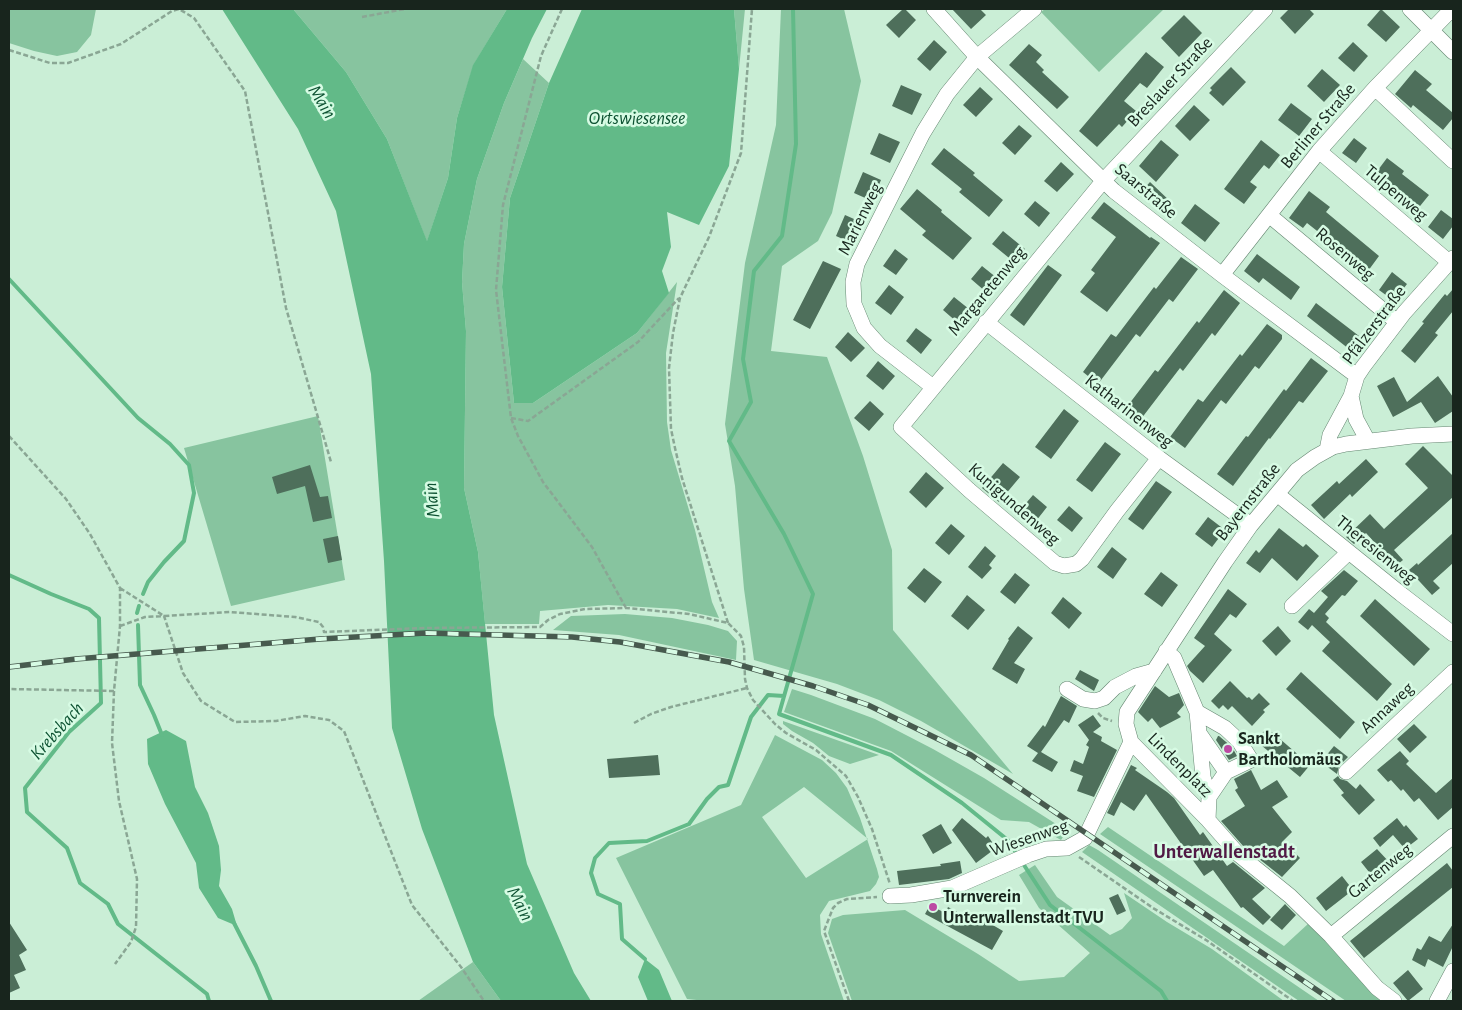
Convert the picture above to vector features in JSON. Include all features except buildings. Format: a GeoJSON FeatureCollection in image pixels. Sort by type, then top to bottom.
{"type":"FeatureCollection","features":[{"type":"Feature","properties":{"kind":"street","name":"Saarstraße"},"geometry":{"type":"LineString","coordinates":[[934,9],[977,57],[1104,180],[1150,220],[1357,376]]}},
{"type":"Feature","properties":{"kind":"street","name":"Marienweg"},"geometry":{"type":"LineString","coordinates":[[933,387],[880,346],[864,328],[854,304],[853,282],[857,264],[923,133],[947,94],[977,57],[1034,9]]}},
{"type":"Feature","properties":{"kind":"street","name":"Breslauer Straße"},"geometry":{"type":"LineString","coordinates":[[1104,180],[1265,9]]}},
{"type":"Feature","properties":{"kind":"street"},"geometry":{"type":"LineString","coordinates":[[1410,9],[1453,52]]}},
{"type":"Feature","properties":{"kind":"street","name":"Berliner Straße"},"geometry":{"type":"LineString","coordinates":[[1222,275],[1319,152],[1375,88],[1430,29],[1452,9]]}},
{"type":"Feature","properties":{"kind":"street"},"geometry":{"type":"LineString","coordinates":[[1375,88],[1453,161]]}},
{"type":"Feature","properties":{"kind":"street","name":"Tulpenweg"},"geometry":{"type":"LineString","coordinates":[[1319,152],[1451,260]]}},
{"type":"Feature","properties":{"kind":"street","name":"Margaretenweg"},"geometry":{"type":"LineString","coordinates":[[901,427],[1104,180]]}},
{"type":"Feature","properties":{"kind":"street","name":"Rosenweg"},"geometry":{"type":"LineString","coordinates":[[1269,215],[1397,322]]}},
{"type":"Feature","properties":{"kind":"street","name":"Pfälzerstraße"},"geometry":{"type":"LineString","coordinates":[[1327,450],[1330,435],[1351,396],[1357,376],[1397,322],[1451,260]]}},
{"type":"Feature","properties":{"kind":"street","name":"Katharinenweg"},"geometry":{"type":"LineString","coordinates":[[986,322],[1158,458],[1251,525]]}},
{"type":"Feature","properties":{"kind":"street"},"geometry":{"type":"LineString","coordinates":[[1351,396],[1356,419],[1368,440]]}},
{"type":"Feature","properties":{"kind":"street","name":"Kunigundenweg"},"geometry":{"type":"LineString","coordinates":[[901,427],[969,490],[1056,564],[1064,566],[1076,564],[1082,559],[1158,458]]}},
{"type":"Feature","properties":{"kind":"street","name":"Bayernstraße"},"geometry":{"type":"LineString","coordinates":[[1126,724],[1127,712],[1137,694],[1225,562],[1251,525],[1297,470],[1327,450],[1346,444],[1368,440],[1453,434]]}},
{"type":"Feature","properties":{"kind":"street","name":"Theresienweg"},"geometry":{"type":"LineString","coordinates":[[1277,494],[1453,634]]}},
{"type":"Feature","properties":{"kind":"street"},"geometry":{"type":"LineString","coordinates":[[1292,606],[1349,552]]}},
{"type":"Feature","properties":{"kind":"street","name":"Lindenplatz"},"geometry":{"type":"LineString","coordinates":[[1166,651],[1174,658],[1197,712],[1202,777],[1209,797],[1208,820]]}},
{"type":"Feature","properties":{"kind":"street"},"geometry":{"type":"LineString","coordinates":[[1068,690],[1083,699],[1094,701],[1104,698],[1115,687],[1136,676],[1154,671]]}},
{"type":"Feature","properties":{"kind":"street","name":"Annaweg"},"geometry":{"type":"LineString","coordinates":[[1346,772],[1453,672]]}},
{"type":"Feature","properties":{"kind":"street","name":"Lindenplatz"},"geometry":{"type":"LineString","coordinates":[[1197,712],[1225,728],[1239,741],[1251,760],[1226,772],[1209,797]]}},
{"type":"Feature","properties":{"kind":"street"},"geometry":{"type":"LineString","coordinates":[[1126,724],[1131,742]]}},
{"type":"Feature","properties":{"kind":"street","name":"Lindenplatz"},"geometry":{"type":"LineString","coordinates":[[1199,733],[1226,772]]}},
{"type":"Feature","properties":{"kind":"street","name":"Lindenplatz"},"geometry":{"type":"LineString","coordinates":[[1131,742],[1208,820]]}},
{"type":"Feature","properties":{"kind":"street","name":"Wiesenweg"},"geometry":{"type":"LineString","coordinates":[[890,896],[911,895],[952,888],[999,868],[1010,873],[1026,867],[1037,860],[1035,853],[1067,848],[1084,838],[1131,742]]}},
{"type":"Feature","properties":{"kind":"street"},"geometry":{"type":"LineString","coordinates":[[1208,820],[1238,854],[1290,896],[1331,936],[1377,988],[1394,1001]]}},
{"type":"Feature","properties":{"kind":"street","name":"Gartenweg"},"geometry":{"type":"LineString","coordinates":[[1331,936],[1453,836]]}},
{"type":"Feature","properties":{"kind":"street"},"geometry":{"type":"LineString","coordinates":[[1437,1001],[1453,971]]}},
{"type":"Feature","properties":{"kind":"path"},"geometry":{"type":"LineString","coordinates":[[9,50],[50,62],[68,63],[120,44],[172,10],[179,9],[194,18],[245,91],[286,308],[331,462]]}},
{"type":"Feature","properties":{"kind":"path"},"geometry":{"type":"LineString","coordinates":[[362,17],[405,9]]}},
{"type":"Feature","properties":{"kind":"path"},"geometry":{"type":"LineString","coordinates":[[562,9],[541,56],[503,205],[496,290],[510,418],[543,482],[592,546],[626,608]]}},
{"type":"Feature","properties":{"kind":"path"},"geometry":{"type":"LineString","coordinates":[[752,9],[741,152],[708,237],[680,298],[673,333],[670,368],[671,429],[682,478],[728,623],[741,636],[744,648],[743,672],[747,688],[753,700],[768,718],[786,733],[816,750],[846,776],[858,797],[872,829],[890,879],[890,896],[847,899],[838,903],[833,908],[824,931],[849,1001]]}},
{"type":"Feature","properties":{"kind":"path"},"geometry":{"type":"LineString","coordinates":[[510,418],[528,421],[638,342],[680,298]]}},
{"type":"Feature","properties":{"kind":"path"},"geometry":{"type":"LineString","coordinates":[[9,436],[66,499],[90,534],[120,588],[164,616],[183,673],[201,701],[235,722],[276,722],[306,716],[330,720],[344,730],[412,905],[461,967],[484,1001]]}},
{"type":"Feature","properties":{"kind":"path"},"geometry":{"type":"LineString","coordinates":[[115,964],[131,942],[136,927],[136,879],[119,801],[112,743],[114,691],[120,626],[120,588]]}},
{"type":"Feature","properties":{"kind":"path"},"geometry":{"type":"LineString","coordinates":[[120,626],[145,618],[230,612],[295,617],[319,622],[324,632],[424,628],[540,627],[548,620],[560,614],[585,609],[626,608],[688,614],[728,623]]}},
{"type":"Feature","properties":{"kind":"path"},"geometry":{"type":"LineString","coordinates":[[634,723],[670,707],[747,688]]}},
{"type":"Feature","properties":{"kind":"path"},"geometry":{"type":"LineString","coordinates":[[9,689],[114,691]]}},
{"type":"Feature","properties":{"kind":"path"},"geometry":{"type":"LineString","coordinates":[[1094,701],[1097,713],[1103,718],[1126,724]]}},
{"type":"Feature","properties":{"kind":"path"},"geometry":{"type":"LineString","coordinates":[[1067,848],[1153,908],[1206,940],[1293,1001]]}},
{"type":"Feature","properties":{"kind":"shaded area"},"geometry":{"type":"Polygon","coordinates":[[[9,9],[96,9],[91,35],[77,52],[57,56],[9,43],[9,9]]]}},
{"type":"Feature","properties":{"kind":"shaded area"},"geometry":{"type":"Polygon","coordinates":[[[293,9],[507,9],[474,64],[457,118],[448,178],[427,242],[387,139],[346,72],[293,9]]]}},
{"type":"Feature","properties":{"kind":"shaded area"},"geometry":{"type":"Polygon","coordinates":[[[734,9],[745,9],[739,69],[734,9]]]}},
{"type":"Feature","properties":{"kind":"shaded area"},"geometry":{"type":"Polygon","coordinates":[[[781,9],[844,9],[861,81],[832,213],[818,241],[782,266],[771,351],[827,357],[863,456],[892,550],[893,630],[1013,774],[921,721],[879,700],[837,684],[754,660],[744,589],[735,486],[725,424],[745,263],[776,125],[781,9]]]}},
{"type":"Feature","properties":{"kind":"shaded area"},"geometry":{"type":"Polygon","coordinates":[[[1045,9],[1164,9],[1099,72],[1041,12],[1045,9]]]}},
{"type":"Feature","properties":{"kind":"shaded area"},"geometry":{"type":"Polygon","coordinates":[[[523,59],[549,83],[510,198],[502,287],[514,403],[533,403],[637,333],[677,282],[666,353],[667,422],[671,450],[695,530],[712,602],[719,618],[677,609],[608,605],[540,611],[539,624],[485,624],[478,552],[464,488],[466,331],[462,282],[464,244],[477,179],[504,103],[523,59]]]}},
{"type":"Feature","properties":{"kind":"shaded area"},"geometry":{"type":"Polygon","coordinates":[[[318,416],[345,580],[231,606],[184,448],[318,416]]]}},
{"type":"Feature","properties":{"kind":"shaded area"},"geometry":{"type":"Polygon","coordinates":[[[625,614],[672,618],[728,631],[737,641],[736,660],[619,635],[553,630],[571,616],[625,614]]]}},
{"type":"Feature","properties":{"kind":"shaded area"},"geometry":{"type":"Polygon","coordinates":[[[792,689],[875,719],[984,778],[1067,831],[1061,840],[1029,822],[1001,820],[891,751],[784,712],[792,689]]]}},
{"type":"Feature","properties":{"kind":"shaded area"},"geometry":{"type":"Polygon","coordinates":[[[783,721],[879,755],[850,764],[829,756],[813,743],[792,731],[783,724],[783,721]]]}},
{"type":"Feature","properties":{"kind":"shaded area"},"geometry":{"type":"Polygon","coordinates":[[[775,735],[822,760],[836,773],[847,788],[867,838],[804,787],[762,817],[806,878],[867,840],[879,877],[876,884],[870,891],[829,901],[820,915],[821,934],[844,1001],[706,1001],[687,999],[616,858],[741,805],[775,735]]]}},
{"type":"Feature","properties":{"kind":"shaded area"},"geometry":{"type":"Polygon","coordinates":[[[1108,827],[1284,946],[1309,923],[1361,981],[1385,1001],[1346,1001],[1100,834],[1108,827]]]}},
{"type":"Feature","properties":{"kind":"shaded area"},"geometry":{"type":"Polygon","coordinates":[[[1089,845],[1319,1001],[1299,1001],[1082,852],[1089,845]]]}},
{"type":"Feature","properties":{"kind":"shaded area"},"geometry":{"type":"Polygon","coordinates":[[[1035,865],[1057,897],[1110,935],[1122,929],[1132,918],[1124,893],[1212,949],[1284,1001],[852,1001],[828,933],[832,919],[843,915],[905,910],[1019,981],[1064,977],[1090,953],[1039,908],[1019,875],[1035,865]]]}},
{"type":"Feature","properties":{"kind":"shaded area"},"geometry":{"type":"Polygon","coordinates":[[[473,962],[501,1001],[418,1001],[473,962]]]}},
{"type":"Feature","properties":{"kind":"water","name":"Main"},"geometry":{"type":"Polygon","coordinates":[[[222,9],[293,9],[346,72],[387,139],[427,241],[448,178],[457,118],[473,65],[507,9],[547,9],[532,38],[504,103],[477,179],[464,244],[462,282],[466,331],[464,488],[478,552],[494,715],[527,864],[574,973],[591,1001],[501,1001],[473,962],[422,829],[392,728],[384,561],[371,374],[336,211],[298,129],[222,9]]]}},
{"type":"Feature","properties":{"kind":"water","name":"Ortswiesensee"},"geometry":{"type":"Polygon","coordinates":[[[582,9],[734,9],[739,69],[729,166],[699,225],[667,212],[671,247],[662,271],[669,293],[637,333],[533,403],[514,403],[502,287],[510,198],[549,83],[582,9]]]}},
{"type":"Feature","properties":{"kind":"water"},"geometry":{"type":"Polygon","coordinates":[[[166,730],[186,741],[195,787],[208,813],[219,846],[221,870],[219,886],[232,909],[237,926],[218,918],[199,888],[196,863],[165,804],[148,764],[147,739],[166,730]]]}},
{"type":"Feature","properties":{"kind":"water"},"geometry":{"type":"Polygon","coordinates":[[[645,959],[659,970],[672,1001],[648,1001],[638,977],[645,959]]]}},
{"type":"Feature","properties":{"kind":"waterway"},"geometry":{"type":"LineString","coordinates":[[793,9],[796,144],[782,236],[754,271],[743,359],[751,402],[729,441],[784,534],[813,594],[779,714],[891,755],[962,803],[1009,841],[1018,856]]}},
{"type":"Feature","properties":{"kind":"waterway"},"geometry":{"type":"LineString","coordinates":[[9,279],[138,418],[170,444],[189,465],[194,493],[184,541],[148,582],[143,594]]}},
{"type":"Feature","properties":{"kind":"waterway","name":"Krebsbach"},"geometry":{"type":"LineString","coordinates":[[9,575],[89,609],[99,618],[101,703],[69,732],[25,788],[27,812],[67,848],[80,883],[108,904],[118,924],[207,994],[209,1001]]}},
{"type":"Feature","properties":{"kind":"waterway"},"geometry":{"type":"LineString","coordinates":[[137,613],[139,606]]}},
{"type":"Feature","properties":{"kind":"waterway"},"geometry":{"type":"LineString","coordinates":[[138,625],[140,685],[162,735]]}},
{"type":"Feature","properties":{"kind":"waterway"},"geometry":{"type":"LineString","coordinates":[[645,959],[622,939],[620,904],[598,894],[591,873],[595,858],[609,843],[647,841],[689,824],[707,799],[719,787],[728,785],[751,717],[768,695],[784,696]]}},
{"type":"Feature","properties":{"kind":"waterway"},"geometry":{"type":"LineString","coordinates":[[1022,862],[1050,905],[1161,991],[1167,1001]]}},
{"type":"Feature","properties":{"kind":"waterway"},"geometry":{"type":"LineString","coordinates":[[234,923],[271,1001]]}},
{"type":"Feature","properties":{"kind":"railway"},"geometry":{"type":"LineString","coordinates":[[9,667],[76,659],[320,639],[426,633],[572,637],[620,642],[729,662],[813,686],[868,705],[971,755],[1333,1001]]}},
{"type":"Feature","properties":{"kind":"place","name":"Sankt Bartholomäus"},"geometry":{"type":"Point","coordinates":[1228,749]}},
{"type":"Feature","properties":{"kind":"place","name":"Turnverein Unterwallenstadt TVU"},"geometry":{"type":"Point","coordinates":[933,907]}},
{"type":"Feature","properties":{"kind":"district","name":"Unterwallenstadt"},"geometry":{"type":"Point","coordinates":[1224,852]}}]}
